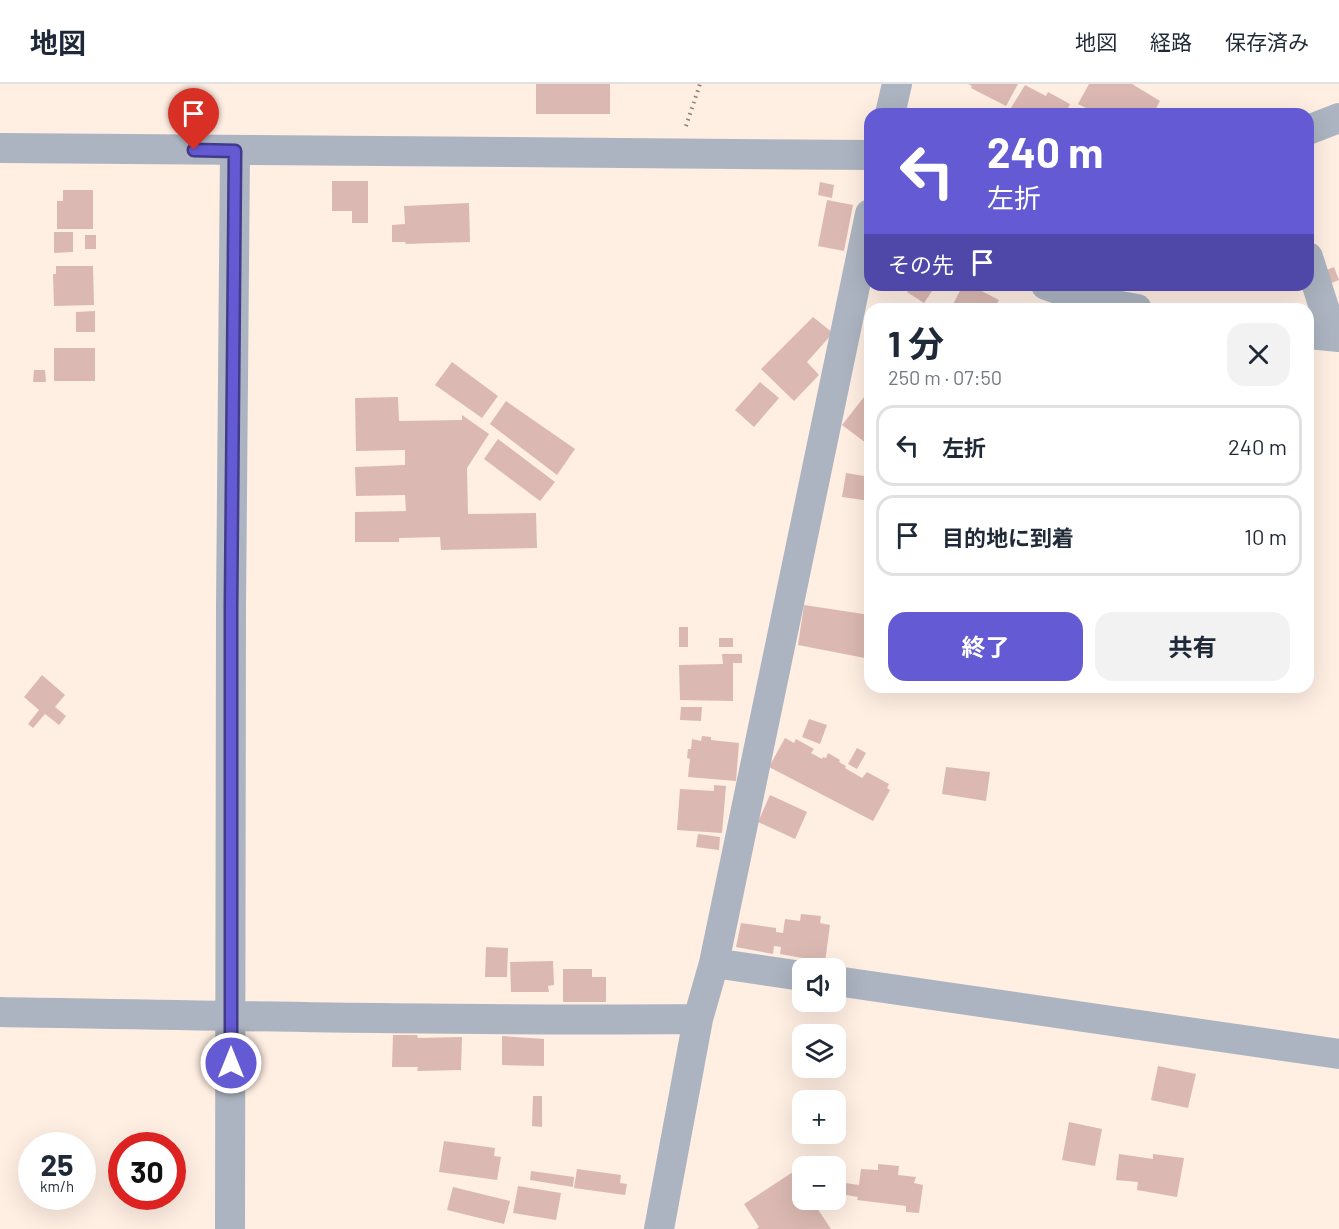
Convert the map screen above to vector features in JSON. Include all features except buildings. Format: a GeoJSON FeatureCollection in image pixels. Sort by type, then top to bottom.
{"type":"FeatureCollection","features":[{"type":"Feature","properties":{"kind":"street"},"geometry":{"type":"LineString","coordinates":[[891,108],[897,84]]}},
{"type":"Feature","properties":{"kind":"street"},"geometry":{"type":"LineString","coordinates":[[1314,128],[1339,118]]}},
{"type":"Feature","properties":{"kind":"street"},"geometry":{"type":"LineString","coordinates":[[0,148],[864,154]]}},
{"type":"Feature","properties":{"kind":"street"},"geometry":{"type":"LineString","coordinates":[[230,1229],[231,607],[235,151]]}},
{"type":"Feature","properties":{"kind":"street"},"geometry":{"type":"LineString","coordinates":[[659,1229],[698,1019],[714,963],[864,243]]}},
{"type":"Feature","properties":{"kind":"street"},"geometry":{"type":"LineString","coordinates":[[1314,276],[1327,317],[1339,335]]}},
{"type":"Feature","properties":{"kind":"street"},"geometry":{"type":"LineString","coordinates":[[1062,291],[1104,303]]}},
{"type":"Feature","properties":{"kind":"street"},"geometry":{"type":"LineString","coordinates":[[1314,334],[1339,335]]}},
{"type":"Feature","properties":{"kind":"street"},"geometry":{"type":"LineString","coordinates":[[714,963],[792,975]]}},
{"type":"Feature","properties":{"kind":"street"},"geometry":{"type":"LineString","coordinates":[[846,982],[1339,1054]]}},
{"type":"Feature","properties":{"kind":"street"},"geometry":{"type":"LineString","coordinates":[[0,1011],[231,1016],[698,1019]]}},
{"type":"Feature","properties":{"kind":"path"},"geometry":{"type":"LineString","coordinates":[[676,153],[700,84]]}},
{"type":"Feature","properties":{"kind":"route"},"geometry":{"type":"LineString","coordinates":[[194,150],[235,151],[231,607],[231,1063]]}}]}
